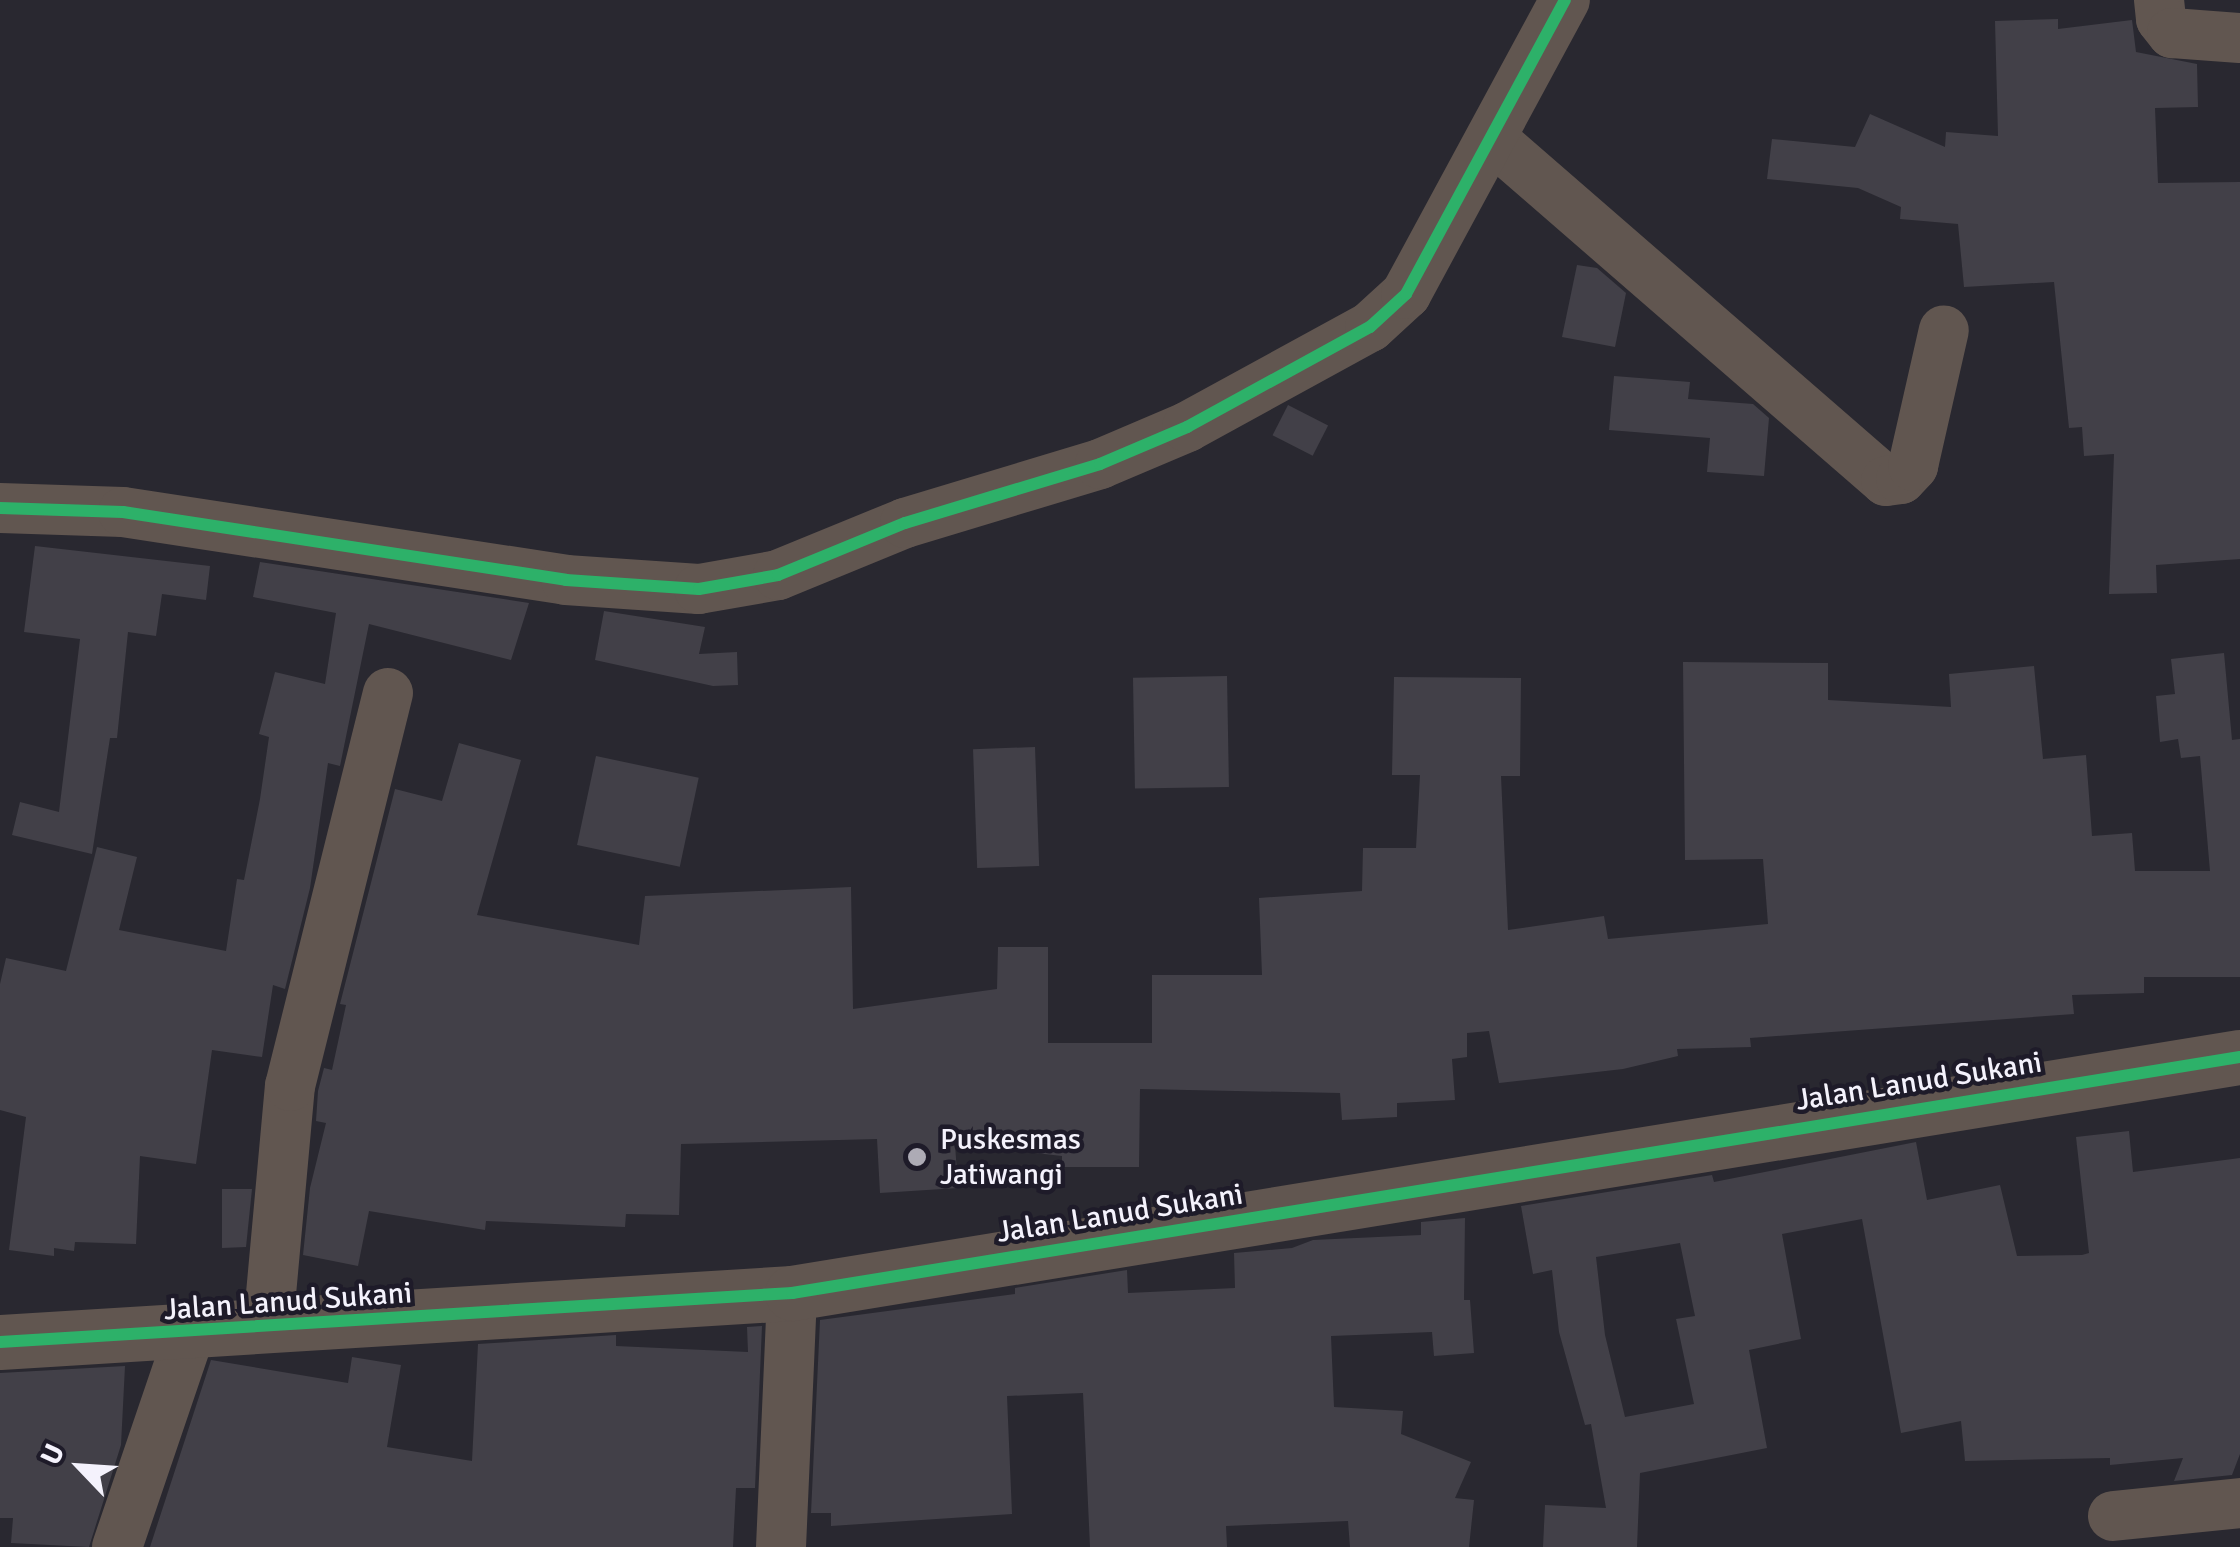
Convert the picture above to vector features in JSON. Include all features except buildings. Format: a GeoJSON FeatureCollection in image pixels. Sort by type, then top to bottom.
{"type":"FeatureCollection","features":[{"type":"Feature","properties":{"kind":"street"},"geometry":{"type":"LineString","coordinates":[[0,508],[123,512],[566,580],[699,589],[778,574],[905,523],[1100,464],[1170,434],[1370,327],[1406,294],[1566,0]]}},
{"type":"Feature","properties":{"kind":"street"},"geometry":{"type":"LineString","coordinates":[[2159,0],[2160,20],[2172,32],[2240,38]]}},
{"type":"Feature","properties":{"kind":"street"},"geometry":{"type":"LineString","coordinates":[[1491,138],[1886,481],[1901,479],[1913,466],[1944,330]]}},
{"type":"Feature","properties":{"kind":"street"},"geometry":{"type":"LineString","coordinates":[[268,1327],[290,1086],[388,693]]}},
{"type":"Feature","properties":{"kind":"street","name":"Jalan Lanud Sukani"},"geometry":{"type":"LineString","coordinates":[[0,1342],[189,1335],[792,1292],[2240,1057]]}},
{"type":"Feature","properties":{"kind":"street"},"geometry":{"type":"LineString","coordinates":[[781,1547],[792,1292]]}},
{"type":"Feature","properties":{"kind":"street"},"geometry":{"type":"LineString","coordinates":[[117,1547],[189,1335]]}},
{"type":"Feature","properties":{"kind":"street"},"geometry":{"type":"LineString","coordinates":[[2113,1516],[2240,1503]]}},
{"type":"Feature","properties":{"kind":"cycle path"},"geometry":{"type":"LineString","coordinates":[[0,508],[123,512],[566,580],[699,589],[778,575],[905,523],[1100,464],[1187,427],[1370,327],[1406,294],[1565,0]]}},
{"type":"Feature","properties":{"kind":"cycle path"},"geometry":{"type":"LineString","coordinates":[[0,1342],[792,1293],[2240,1057]]}},
{"type":"Feature","properties":{"kind":"place","name":"Puskesmas Jatiwangi"},"geometry":{"type":"Point","coordinates":[917,1157]}}]}
